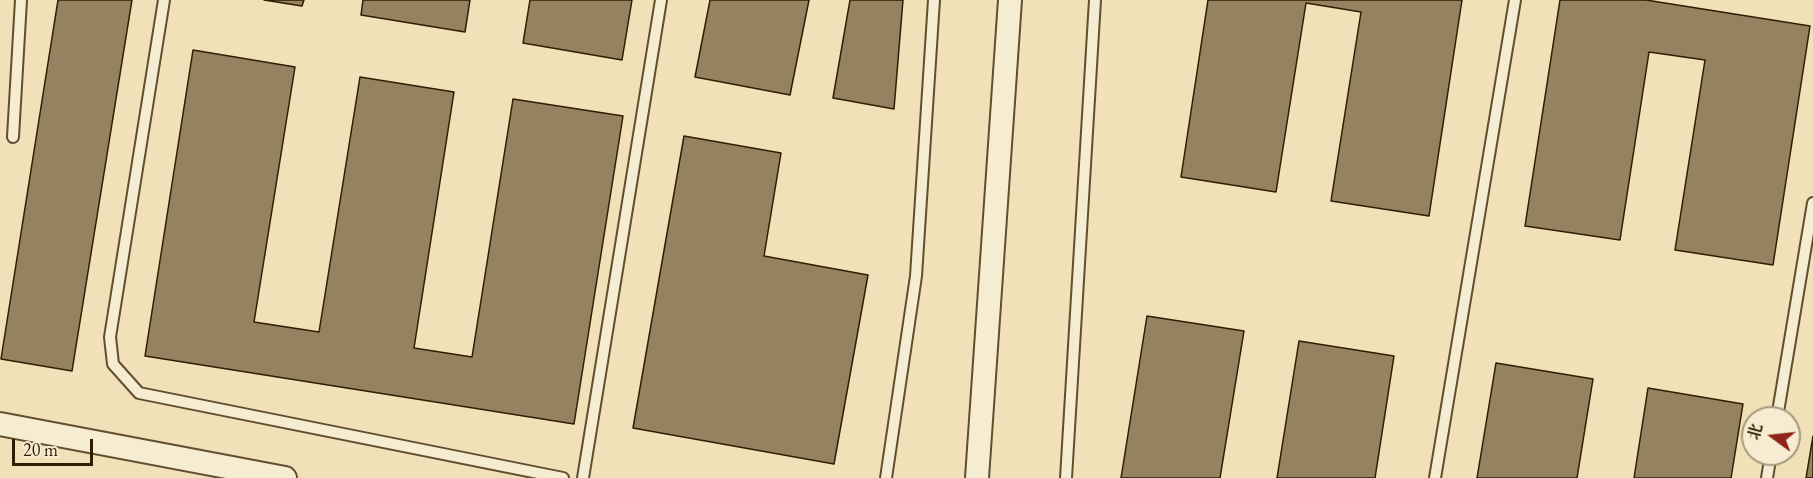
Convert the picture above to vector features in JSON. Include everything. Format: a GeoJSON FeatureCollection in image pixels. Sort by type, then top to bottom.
{"type":"FeatureCollection","features":[{"type":"Feature","properties":{"kind":"street"},"geometry":{"type":"LineString","coordinates":[[977,478],[1010,0]]}},
{"type":"Feature","properties":{"kind":"street"},"geometry":{"type":"LineString","coordinates":[[0,424],[285,478]]}},
{"type":"Feature","properties":{"kind":"lane"},"geometry":{"type":"LineString","coordinates":[[13,137],[21,0]]}},
{"type":"Feature","properties":{"kind":"lane"},"geometry":{"type":"LineString","coordinates":[[164,0],[110,337],[113,364],[139,393],[563,478]]}},
{"type":"Feature","properties":{"kind":"lane"},"geometry":{"type":"LineString","coordinates":[[583,478],[661,0]]}},
{"type":"Feature","properties":{"kind":"lane"},"geometry":{"type":"LineString","coordinates":[[886,478],[916,276],[934,0]]}},
{"type":"Feature","properties":{"kind":"lane"},"geometry":{"type":"LineString","coordinates":[[1066,478],[1095,0]]}},
{"type":"Feature","properties":{"kind":"lane"},"geometry":{"type":"LineString","coordinates":[[1435,478],[1515,0]]}},
{"type":"Feature","properties":{"kind":"lane"},"geometry":{"type":"LineString","coordinates":[[1779,406],[1813,203]]}},
{"type":"Feature","properties":{"kind":"building"},"geometry":{"type":"Polygon","coordinates":[[[58,0],[132,0],[72,371],[1,359],[58,0]]]}},
{"type":"Feature","properties":{"kind":"building"},"geometry":{"type":"Polygon","coordinates":[[[264,0],[304,0],[302,6],[264,0]]]}},
{"type":"Feature","properties":{"kind":"building"},"geometry":{"type":"Polygon","coordinates":[[[363,0],[470,0],[465,32],[361,15],[363,0]]]}},
{"type":"Feature","properties":{"kind":"building"},"geometry":{"type":"Polygon","coordinates":[[[530,0],[632,0],[622,60],[523,43],[530,0]]]}},
{"type":"Feature","properties":{"kind":"building"},"geometry":{"type":"Polygon","coordinates":[[[710,0],[809,0],[790,95],[695,77],[710,0]]]}},
{"type":"Feature","properties":{"kind":"building"},"geometry":{"type":"Polygon","coordinates":[[[850,0],[903,0],[894,109],[833,98],[850,0]]]}},
{"type":"Feature","properties":{"kind":"building"},"geometry":{"type":"Polygon","coordinates":[[[1208,0],[1462,0],[1429,216],[1331,201],[1361,12],[1306,3],[1276,192],[1181,177],[1208,0]]]}},
{"type":"Feature","properties":{"kind":"building"},"geometry":{"type":"Polygon","coordinates":[[[1560,0],[1646,0],[1810,26],[1773,265],[1675,250],[1705,60],[1649,52],[1620,240],[1525,226],[1560,0]]]}},
{"type":"Feature","properties":{"kind":"building"},"geometry":{"type":"Polygon","coordinates":[[[193,50],[295,67],[254,322],[319,332],[360,77],[454,92],[414,348],[472,357],[513,99],[623,116],[574,424],[145,356],[193,50]]]}},
{"type":"Feature","properties":{"kind":"building"},"geometry":{"type":"Polygon","coordinates":[[[684,136],[781,153],[764,256],[868,275],[834,464],[633,428],[684,136]]]}},
{"type":"Feature","properties":{"kind":"building"},"geometry":{"type":"Polygon","coordinates":[[[1147,316],[1244,331],[1220,478],[1121,478],[1147,316]]]}},
{"type":"Feature","properties":{"kind":"building"},"geometry":{"type":"Polygon","coordinates":[[[1299,341],[1394,356],[1375,478],[1277,478],[1299,341]]]}},
{"type":"Feature","properties":{"kind":"building"},"geometry":{"type":"Polygon","coordinates":[[[1496,363],[1593,379],[1577,478],[1477,478],[1496,363]]]}},
{"type":"Feature","properties":{"kind":"building"},"geometry":{"type":"Polygon","coordinates":[[[1648,388],[1743,404],[1731,478],[1634,478],[1648,388]]]}},
{"type":"Feature","properties":{"kind":"building"},"geometry":{"type":"Polygon","coordinates":[[[1813,436],[1813,478],[1806,478],[1813,436]]]}}]}
